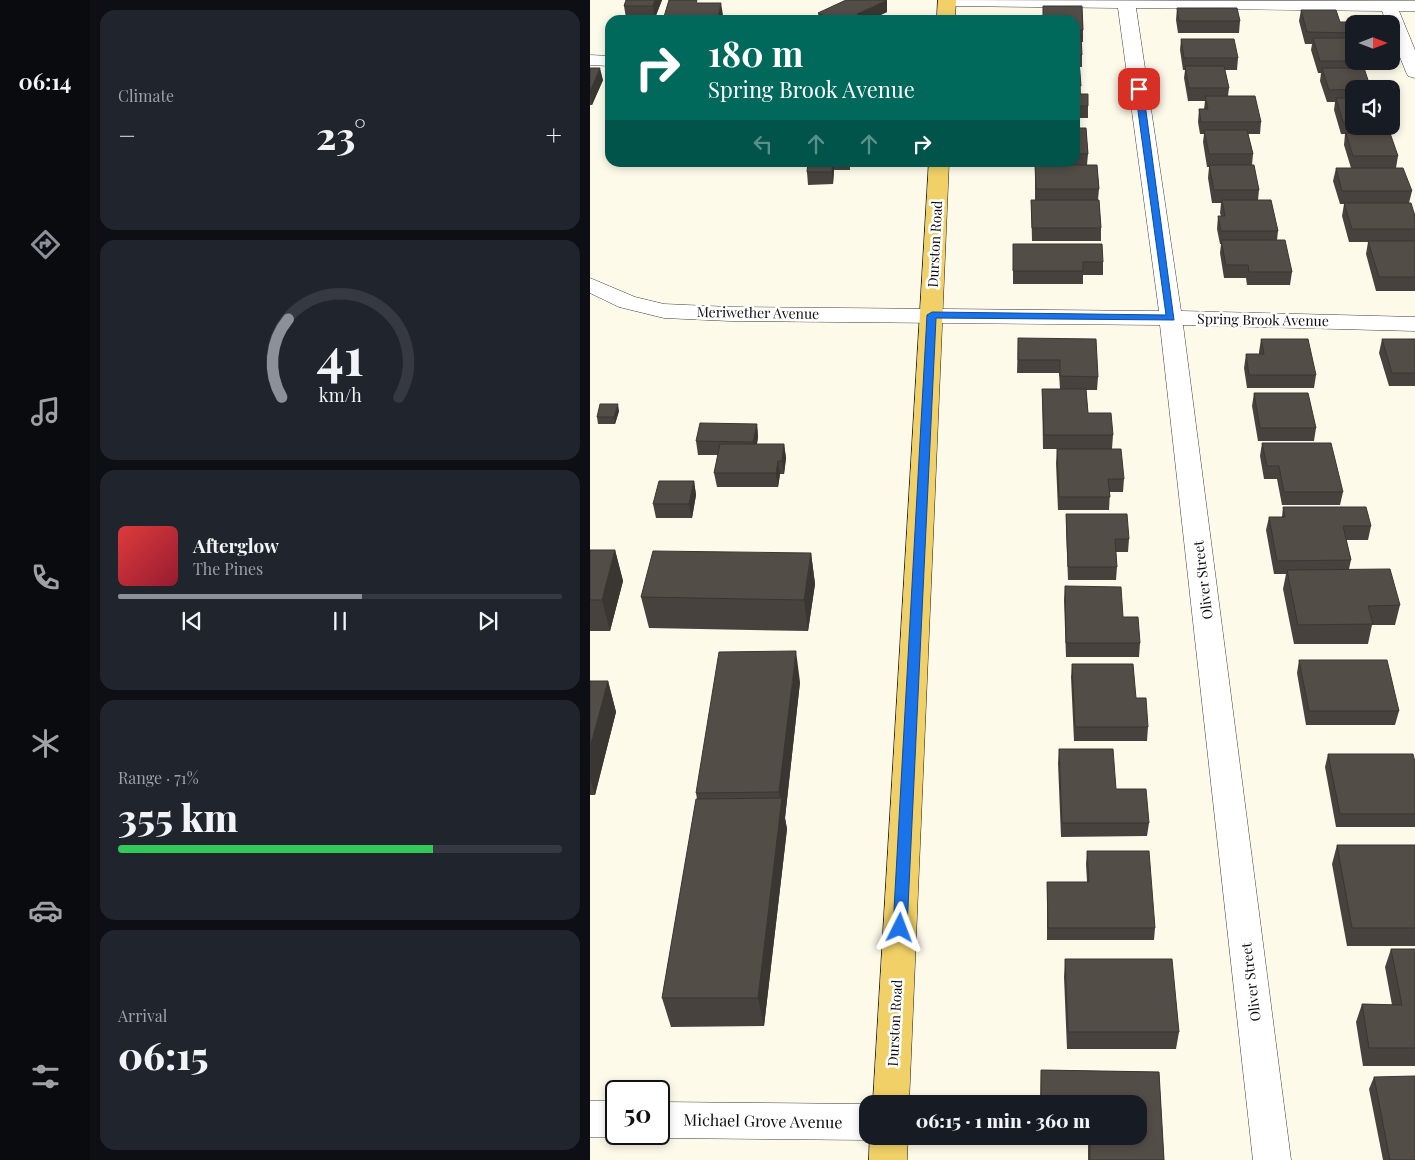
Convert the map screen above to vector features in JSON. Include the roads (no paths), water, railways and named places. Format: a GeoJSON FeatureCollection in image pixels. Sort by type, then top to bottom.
{"type":"FeatureCollection","features":[{"type":"Feature","properties":{"kind":"main road"},"geometry":{"type":"LineString","coordinates":[[946,15],[947,1]]}},
{"type":"Feature","properties":{"kind":"main road","name":"Durston Road"},"geometry":{"type":"LineString","coordinates":[[891,1095],[939,167]]}},
{"type":"Feature","properties":{"kind":"main road"},"geometry":{"type":"LineString","coordinates":[[888,1160],[889,1145]]}},
{"type":"Feature","properties":{"kind":"street"},"geometry":{"type":"LineString","coordinates":[[947,1],[1387,3],[1415,6]]}},
{"type":"Feature","properties":{"kind":"street","name":"Oliver Street"},"geometry":{"type":"LineString","coordinates":[[1126,1],[1171,318],[1272,1160]]}},
{"type":"Feature","properties":{"kind":"street"},"geometry":{"type":"LineString","coordinates":[[1387,3],[1415,72]]}},
{"type":"Feature","properties":{"kind":"street"},"geometry":{"type":"LineString","coordinates":[[590,60],[605,61]]}},
{"type":"Feature","properties":{"kind":"street","name":"Meriwether Avenue"},"geometry":{"type":"LineString","coordinates":[[590,285],[627,302],[664,311],[730,314],[932,315]]}},
{"type":"Feature","properties":{"kind":"street","name":"Spring Brook Avenue"},"geometry":{"type":"LineString","coordinates":[[932,315],[1415,324]]}},
{"type":"Feature","properties":{"kind":"street"},"geometry":{"type":"LineString","coordinates":[[590,1119],[605,1119]]}},
{"type":"Feature","properties":{"kind":"street","name":"Michael Grove Avenue"},"geometry":{"type":"LineString","coordinates":[[670,1120],[859,1122]]}}]}
